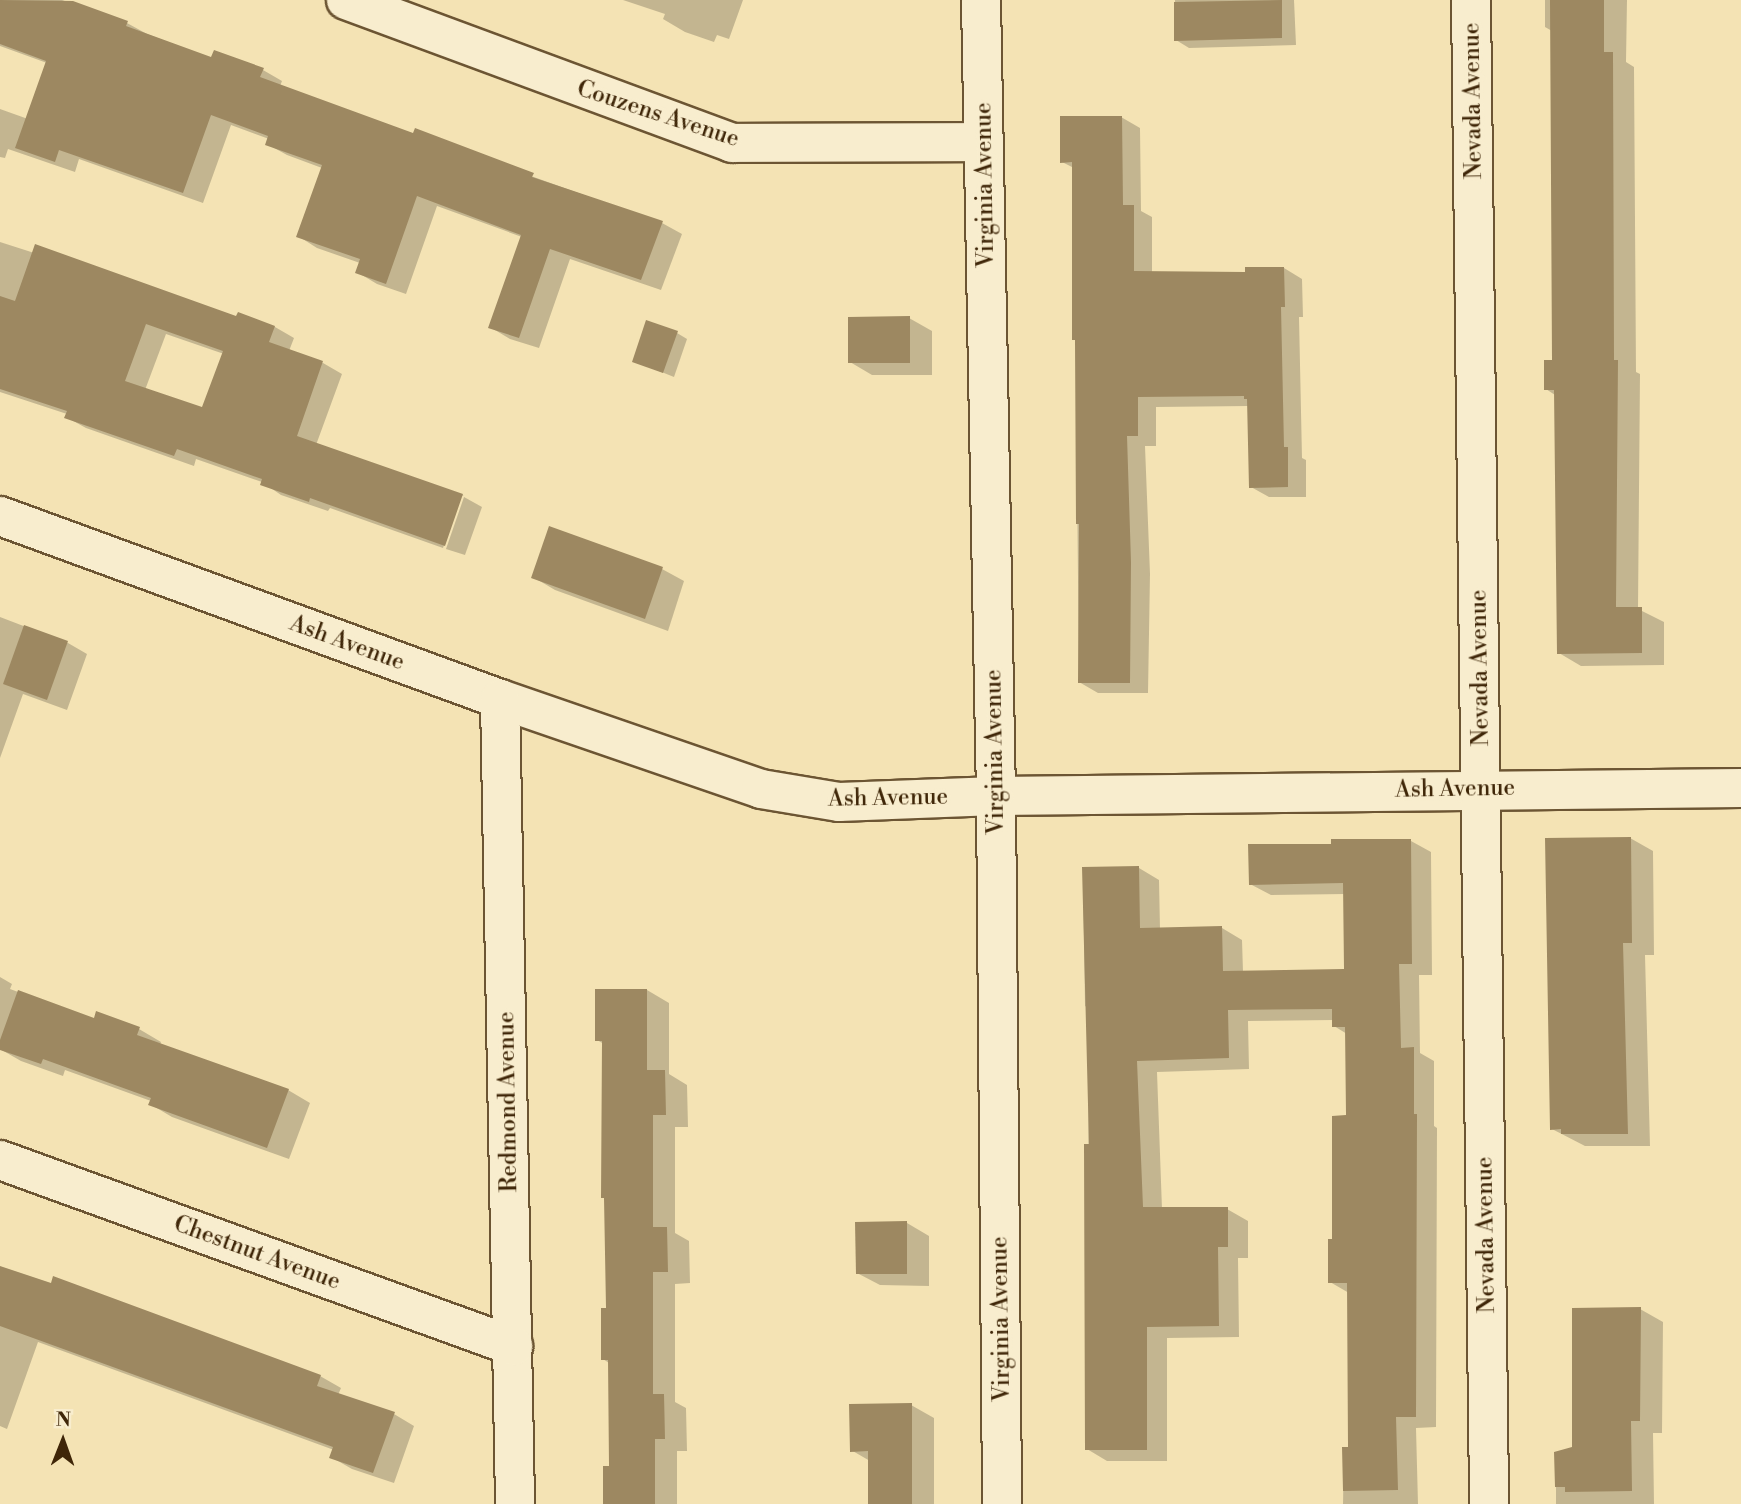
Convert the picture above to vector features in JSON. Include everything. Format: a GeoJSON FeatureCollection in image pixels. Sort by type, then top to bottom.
{"type":"FeatureCollection","features":[{"type":"Feature","properties":{"kind":"street","name":"Couzens Avenue"},"geometry":{"type":"LineString","coordinates":[[346,0],[732,143],[985,142]]}},
{"type":"Feature","properties":{"kind":"street","name":"Virginia Avenue"},"geometry":{"type":"LineString","coordinates":[[981,0],[996,796],[1002,1504]]}},
{"type":"Feature","properties":{"kind":"street","name":"Nevada Avenue"},"geometry":{"type":"LineString","coordinates":[[1471,0],[1489,1504]]}},
{"type":"Feature","properties":{"kind":"street","name":"Ash Avenue"},"geometry":{"type":"LineString","coordinates":[[0,516],[500,699],[761,789],[839,802],[996,796],[1741,788]]}},
{"type":"Feature","properties":{"kind":"street","name":"Redmond Avenue"},"geometry":{"type":"LineString","coordinates":[[500,699],[515,1504]]}},
{"type":"Feature","properties":{"kind":"street","name":"Chestnut Avenue"},"geometry":{"type":"LineString","coordinates":[[0,1160],[513,1346]]}},
{"type":"Feature","properties":{"kind":"building"},"geometry":{"type":"Polygon","coordinates":[[[0,0],[73,1],[128,21],[126,26],[211,57],[214,50],[264,68],[260,77],[413,133],[415,128],[534,173],[532,177],[663,221],[641,280],[550,249],[519,338],[488,328],[521,235],[417,196],[386,284],[355,273],[360,259],[296,237],[322,165],[265,145],[268,136],[211,115],[183,193],[59,150],[55,162],[15,148],[46,61],[0,44],[0,0]]]}},
{"type":"Feature","properties":{"kind":"building"},"geometry":{"type":"Polygon","coordinates":[[[1282,0],[1282,38],[1174,41],[1174,2],[1282,0]]]}},
{"type":"Feature","properties":{"kind":"building"},"geometry":{"type":"Polygon","coordinates":[[[1550,0],[1604,0],[1604,52],[1613,52],[1614,360],[1618,360],[1616,607],[1642,607],[1642,653],[1557,654],[1554,390],[1544,390],[1544,360],[1552,360],[1550,0]]]}},
{"type":"Feature","properties":{"kind":"building"},"geometry":{"type":"Polygon","coordinates":[[[1060,116],[1122,116],[1123,205],[1134,205],[1134,271],[1245,272],[1245,267],[1284,267],[1285,307],[1281,307],[1284,447],[1288,447],[1288,487],[1249,488],[1247,399],[1244,399],[1244,396],[1138,397],[1138,436],[1127,436],[1131,562],[1130,683],[1078,683],[1079,524],[1076,524],[1075,340],[1072,340],[1072,162],[1060,163],[1060,116]]]}},
{"type":"Feature","properties":{"kind":"building"},"geometry":{"type":"Polygon","coordinates":[[[35,244],[236,316],[238,312],[275,326],[269,342],[323,361],[297,436],[463,494],[445,546],[310,498],[309,502],[260,485],[262,479],[177,449],[174,456],[64,418],[67,411],[0,389],[0,296],[15,301],[35,244]],[[146,324],[125,381],[202,407],[223,351],[146,324]]]}},
{"type":"Feature","properties":{"kind":"building"},"geometry":{"type":"Polygon","coordinates":[[[910,316],[910,363],[848,363],[848,317],[910,316]]]}},
{"type":"Feature","properties":{"kind":"building"},"geometry":{"type":"Polygon","coordinates":[[[646,320],[678,331],[663,373],[632,362],[646,320]]]}},
{"type":"Feature","properties":{"kind":"building"},"geometry":{"type":"Polygon","coordinates":[[[549,526],[663,567],[645,619],[531,578],[549,526]]]}},
{"type":"Feature","properties":{"kind":"building"},"geometry":{"type":"Polygon","coordinates":[[[24,625],[68,641],[47,700],[3,684],[24,625]]]}},
{"type":"Feature","properties":{"kind":"building"},"geometry":{"type":"Polygon","coordinates":[[[1631,837],[1632,943],[1623,943],[1628,1134],[1561,1134],[1561,1129],[1550,1130],[1545,838],[1631,837]]]}},
{"type":"Feature","properties":{"kind":"building"},"geometry":{"type":"Polygon","coordinates":[[[1331,839],[1411,839],[1412,964],[1399,964],[1401,1048],[1414,1047],[1414,1114],[1417,1114],[1416,1417],[1396,1417],[1398,1490],[1343,1491],[1342,1447],[1348,1447],[1347,1283],[1328,1283],[1328,1239],[1332,1239],[1332,1116],[1346,1115],[1345,1027],[1332,1027],[1332,1009],[1228,1010],[1229,1058],[1137,1061],[1143,1207],[1228,1207],[1228,1247],[1218,1247],[1219,1326],[1147,1327],[1147,1450],[1085,1450],[1084,1144],[1089,1144],[1082,867],[1139,866],[1140,928],[1222,926],[1223,971],[1344,969],[1343,883],[1249,885],[1248,844],[1331,844],[1331,839]]]}},
{"type":"Feature","properties":{"kind":"building"},"geometry":{"type":"Polygon","coordinates":[[[595,989],[647,989],[647,1070],[665,1070],[666,1115],[653,1115],[653,1227],[667,1227],[668,1272],[653,1272],[653,1394],[664,1394],[665,1439],[655,1439],[655,1504],[603,1504],[603,1466],[609,1466],[608,1360],[601,1360],[601,1308],[606,1308],[604,1198],[601,1198],[602,1041],[595,1041],[595,989]]]}},
{"type":"Feature","properties":{"kind":"building"},"geometry":{"type":"Polygon","coordinates":[[[18,990],[94,1018],[96,1011],[140,1027],[137,1035],[289,1089],[267,1148],[148,1105],[151,1098],[43,1059],[41,1064],[0,1050],[0,1040],[18,990]]]}},
{"type":"Feature","properties":{"kind":"building"},"geometry":{"type":"Polygon","coordinates":[[[907,1221],[907,1274],[856,1274],[855,1222],[907,1221]]]}},
{"type":"Feature","properties":{"kind":"building"},"geometry":{"type":"Polygon","coordinates":[[[0,1266],[51,1283],[53,1276],[321,1375],[317,1386],[395,1412],[373,1473],[329,1458],[333,1447],[0,1326],[0,1266]]]}},
{"type":"Feature","properties":{"kind":"building"},"geometry":{"type":"Polygon","coordinates":[[[1641,1307],[1640,1421],[1631,1421],[1632,1491],[1565,1492],[1565,1487],[1555,1487],[1554,1452],[1572,1447],[1572,1308],[1641,1307]]]}},
{"type":"Feature","properties":{"kind":"building"},"geometry":{"type":"Polygon","coordinates":[[[912,1403],[912,1504],[868,1504],[868,1451],[850,1452],[849,1404],[912,1403]]]}}]}
